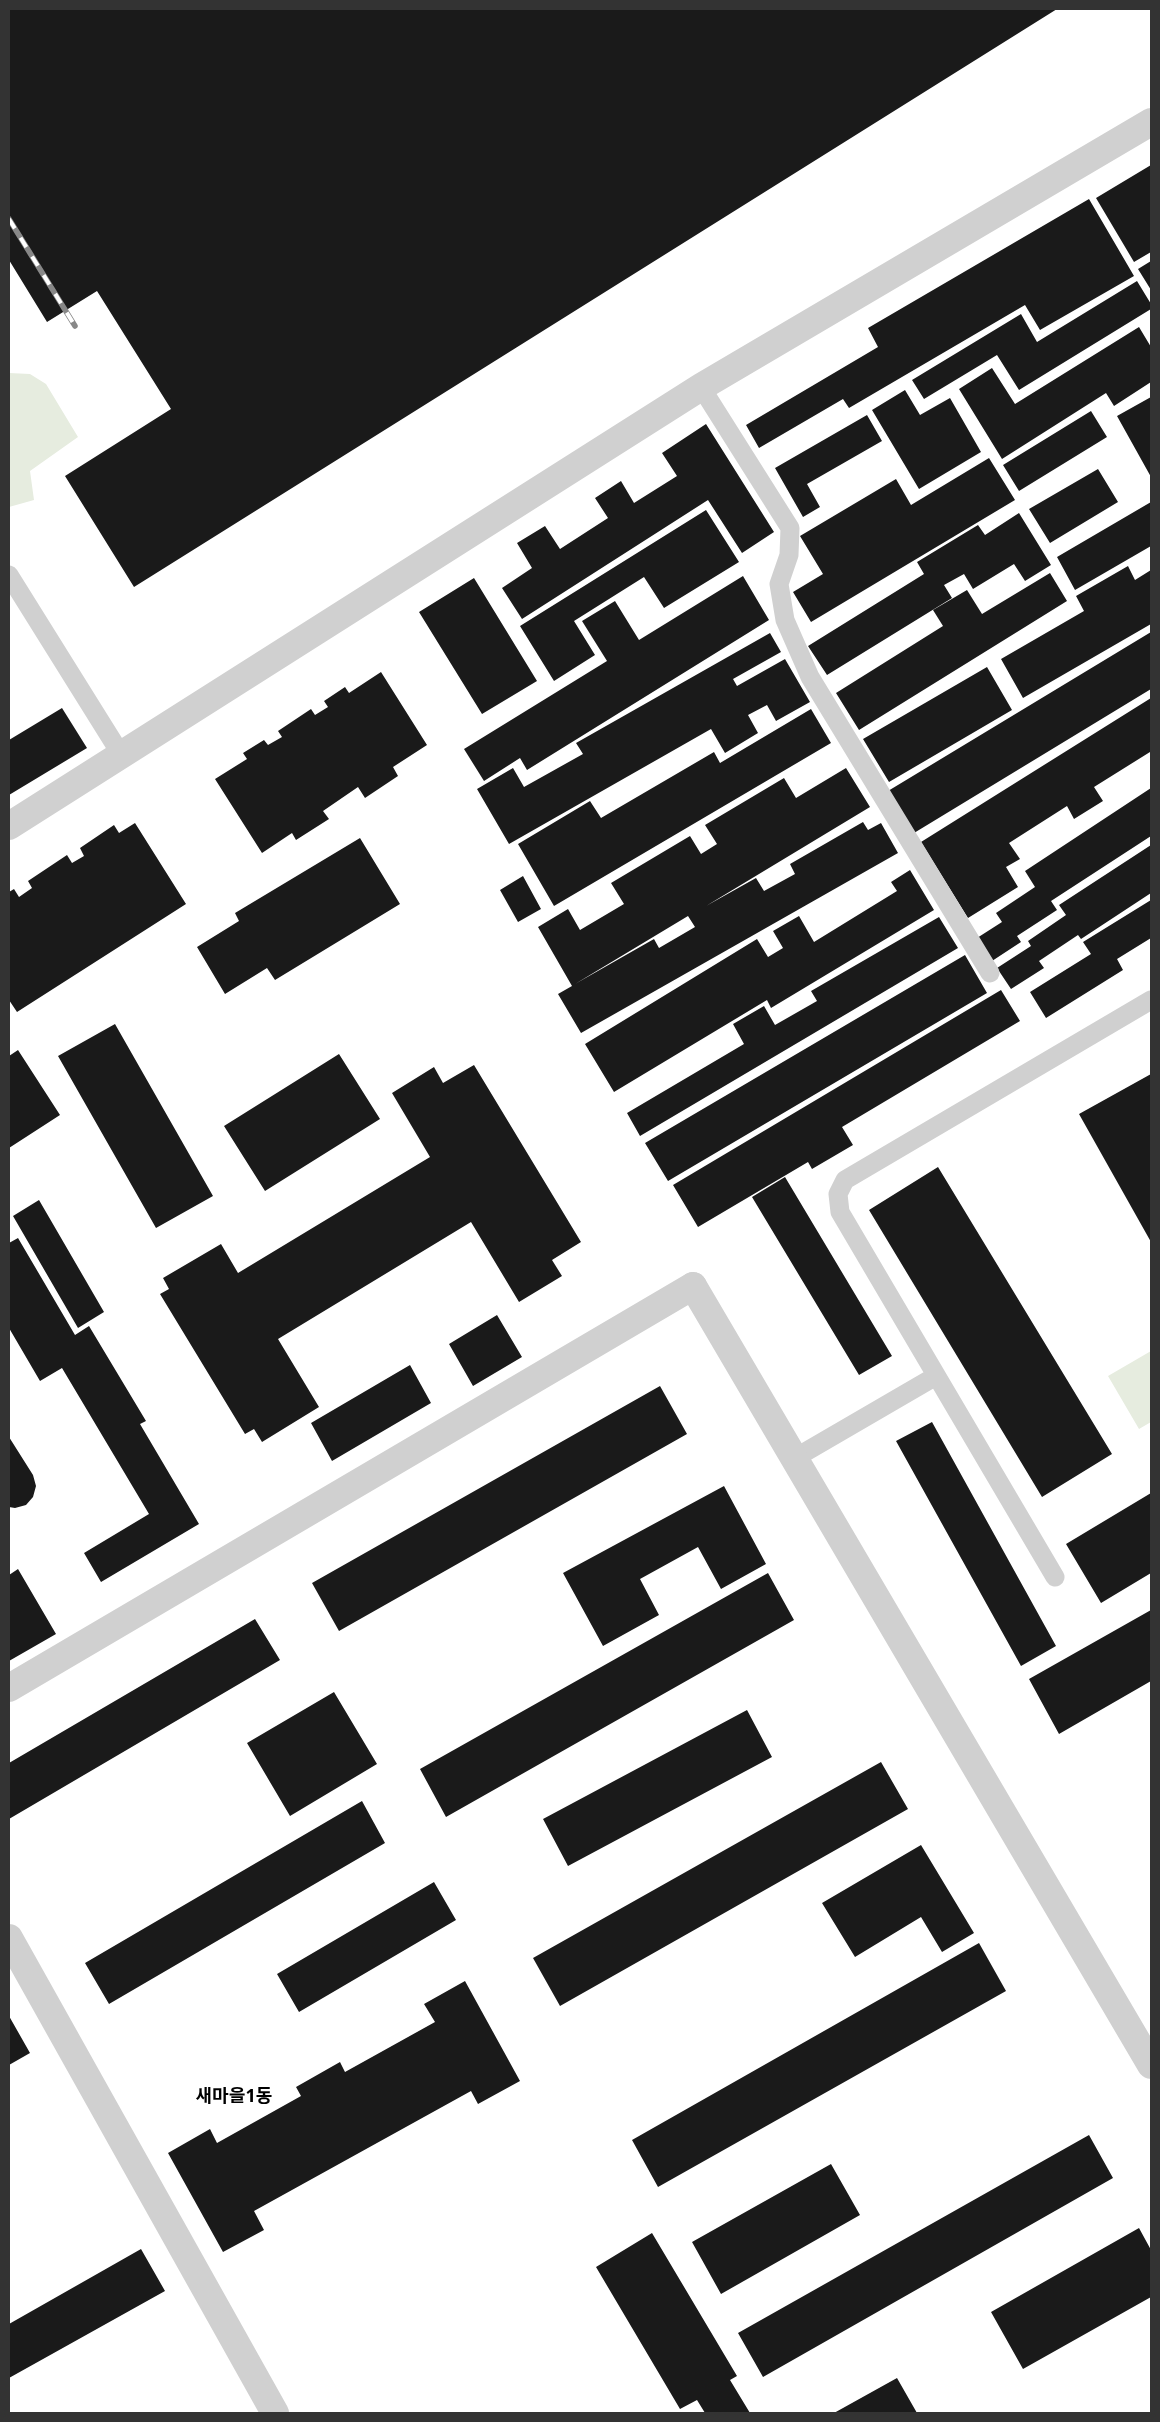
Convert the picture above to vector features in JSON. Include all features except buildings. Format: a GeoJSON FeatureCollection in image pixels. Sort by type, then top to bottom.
{"type":"FeatureCollection","features":[{"type":"Feature","properties":{"kind":"street"},"geometry":{"type":"LineString","coordinates":[[9,826],[701,387],[1151,122]]}},
{"type":"Feature","properties":{"kind":"street"},"geometry":{"type":"LineString","coordinates":[[9,1688],[693,1286],[1151,2065]]}},
{"type":"Feature","properties":{"kind":"street"},"geometry":{"type":"LineString","coordinates":[[9,1938],[275,2413]]}},
{"type":"Feature","properties":{"kind":"lane"},"geometry":{"type":"LineString","coordinates":[[701,387],[790,528],[789,556],[778,584],[785,620],[810,677],[990,973]]}},
{"type":"Feature","properties":{"kind":"lane"},"geometry":{"type":"LineString","coordinates":[[9,575],[122,756]]}},
{"type":"Feature","properties":{"kind":"lane"},"geometry":{"type":"LineString","coordinates":[[1055,1577],[840,1212],[838,1194],[845,1180],[1151,1000]]}},
{"type":"Feature","properties":{"kind":"lane"},"geometry":{"type":"LineString","coordinates":[[795,1458],[936,1376]]}},
{"type":"Feature","properties":{"kind":"shaded area"},"geometry":{"type":"Polygon","coordinates":[[[9,373],[30,374],[46,384],[78,437],[30,471],[34,500],[9,507],[9,373]]]}},
{"type":"Feature","properties":{"kind":"shaded area"},"geometry":{"type":"Polygon","coordinates":[[[1151,1351],[1151,1422],[1139,1429],[1108,1376],[1151,1351]]]}},
{"type":"Feature","properties":{"kind":"railway"},"geometry":{"type":"LineString","coordinates":[[9,219],[75,326]]}},
{"type":"Feature","properties":{"kind":"district","name":"새마을1동"},"geometry":{"type":"Point","coordinates":[234,2097]}}]}
